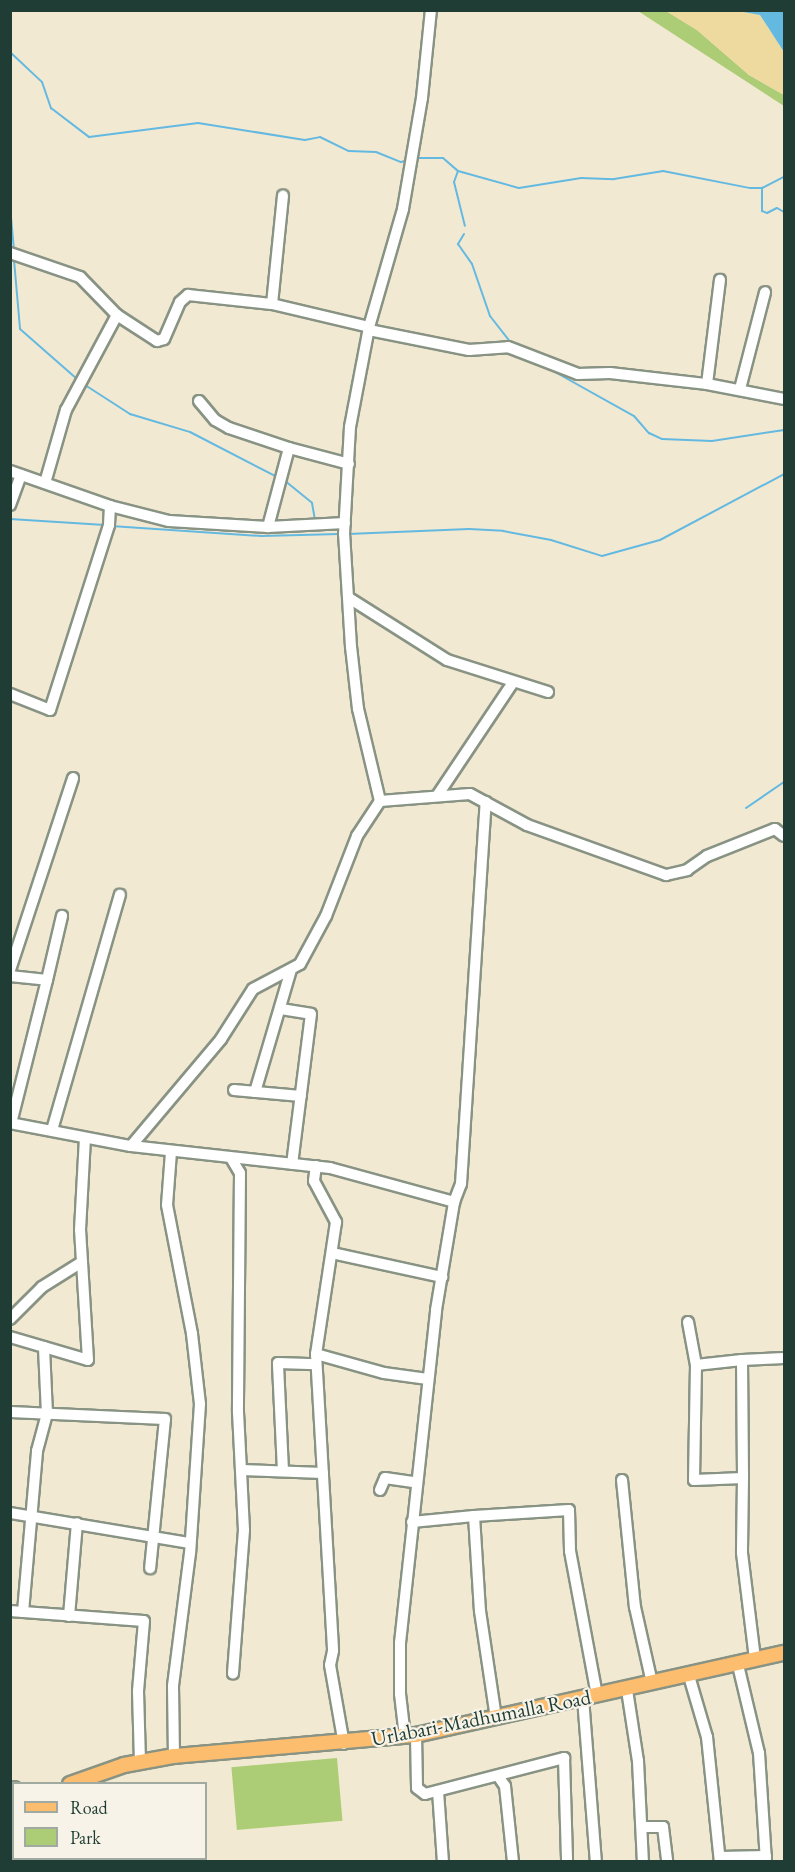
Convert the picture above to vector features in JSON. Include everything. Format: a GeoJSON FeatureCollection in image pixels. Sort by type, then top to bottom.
{"type":"FeatureCollection","features":[{"type":"Feature","properties":{"kind":"main road","name":"Urlabari-Madhumalla Road"},"geometry":{"type":"LineString","coordinates":[[76,1782],[140,1761],[174,1756],[344,1744],[410,1736],[627,1690],[784,1653]]}},
{"type":"Feature","properties":{"kind":"street"},"geometry":{"type":"LineString","coordinates":[[131,1146],[220,1039],[253,989],[300,964],[326,916],[357,836],[380,801],[358,709],[349,598],[345,523],[350,427],[369,329],[403,209],[422,98],[431,10]]}},
{"type":"Feature","properties":{"kind":"street"},"geometry":{"type":"LineString","coordinates":[[272,304],[283,196]]}},
{"type":"Feature","properties":{"kind":"street"},"geometry":{"type":"LineString","coordinates":[[10,253],[80,277],[117,315],[157,340],[164,339],[180,302],[188,295],[272,304],[369,329],[469,350],[508,347],[578,374],[610,373],[707,384],[784,399]]}},
{"type":"Feature","properties":{"kind":"street"},"geometry":{"type":"LineString","coordinates":[[707,384],[720,280]]}},
{"type":"Feature","properties":{"kind":"street"},"geometry":{"type":"LineString","coordinates":[[740,389],[765,292]]}},
{"type":"Feature","properties":{"kind":"street"},"geometry":{"type":"LineString","coordinates":[[45,483],[66,410],[117,315]]}},
{"type":"Feature","properties":{"kind":"street"},"geometry":{"type":"LineString","coordinates":[[199,401],[215,420],[229,428],[289,448],[349,464]]}},
{"type":"Feature","properties":{"kind":"street"},"geometry":{"type":"LineString","coordinates":[[268,527],[289,448]]}},
{"type":"Feature","properties":{"kind":"street"},"geometry":{"type":"LineString","coordinates":[[10,505],[16,473],[110,506],[169,521],[268,527],[345,523]]}},
{"type":"Feature","properties":{"kind":"street"},"geometry":{"type":"LineString","coordinates":[[10,694],[50,710],[109,525],[110,506]]}},
{"type":"Feature","properties":{"kind":"street"},"geometry":{"type":"LineString","coordinates":[[349,598],[447,660],[512,684],[548,692]]}},
{"type":"Feature","properties":{"kind":"street"},"geometry":{"type":"LineString","coordinates":[[437,796],[512,684]]}},
{"type":"Feature","properties":{"kind":"street"},"geometry":{"type":"LineString","coordinates":[[10,970],[73,778]]}},
{"type":"Feature","properties":{"kind":"street"},"geometry":{"type":"LineString","coordinates":[[380,801],[470,794],[527,825],[666,875],[687,870],[707,856],[775,829],[784,836]]}},
{"type":"Feature","properties":{"kind":"street"},"geometry":{"type":"LineString","coordinates":[[486,802],[462,1169],[454,1202],[442,1276],[415,1482],[400,1642],[400,1694],[410,1736],[417,1788],[425,1794],[564,1758],[567,1862]]}},
{"type":"Feature","properties":{"kind":"street"},"geometry":{"type":"LineString","coordinates":[[52,1130],[120,895]]}},
{"type":"Feature","properties":{"kind":"street"},"geometry":{"type":"LineString","coordinates":[[62,916],[11,1123],[171,1152],[316,1166],[454,1202]]}},
{"type":"Feature","properties":{"kind":"street"},"geometry":{"type":"LineString","coordinates":[[255,1092],[291,969]]}},
{"type":"Feature","properties":{"kind":"street"},"geometry":{"type":"LineString","coordinates":[[10,976],[47,980]]}},
{"type":"Feature","properties":{"kind":"street"},"geometry":{"type":"LineString","coordinates":[[281,1009],[311,1014],[292,1164]]}},
{"type":"Feature","properties":{"kind":"street"},"geometry":{"type":"LineString","coordinates":[[234,1090],[301,1096]]}},
{"type":"Feature","properties":{"kind":"street"},"geometry":{"type":"LineString","coordinates":[[10,1337],[88,1360],[80,1230],[85,1138]]}},
{"type":"Feature","properties":{"kind":"street"},"geometry":{"type":"LineString","coordinates":[[171,1152],[167,1205],[192,1334],[200,1404],[190,1543],[173,1686],[174,1756]]}},
{"type":"Feature","properties":{"kind":"street"},"geometry":{"type":"LineString","coordinates":[[231,1158],[240,1173],[238,1412],[242,1470],[242,1572],[233,1674]]}},
{"type":"Feature","properties":{"kind":"street"},"geometry":{"type":"LineString","coordinates":[[316,1166],[314,1181],[336,1222],[316,1359],[333,1651],[330,1665],[344,1744]]}},
{"type":"Feature","properties":{"kind":"street"},"geometry":{"type":"LineString","coordinates":[[332,1253],[442,1276]]}},
{"type":"Feature","properties":{"kind":"street"},"geometry":{"type":"LineString","coordinates":[[10,1319],[42,1287],[82,1262]]}},
{"type":"Feature","properties":{"kind":"street"},"geometry":{"type":"LineString","coordinates":[[688,1322],[696,1365],[694,1480],[743,1479]]}},
{"type":"Feature","properties":{"kind":"street"},"geometry":{"type":"LineString","coordinates":[[23,1612],[34,1516],[37,1451],[47,1414],[44,1347]]}},
{"type":"Feature","properties":{"kind":"street"},"geometry":{"type":"LineString","coordinates":[[696,1365],[784,1358]]}},
{"type":"Feature","properties":{"kind":"street"},"geometry":{"type":"LineString","coordinates":[[283,1471],[278,1363],[316,1359],[384,1373],[428,1379]]}},
{"type":"Feature","properties":{"kind":"street"},"geometry":{"type":"LineString","coordinates":[[742,1360],[742,1553],[755,1659]]}},
{"type":"Feature","properties":{"kind":"street"},"geometry":{"type":"LineString","coordinates":[[10,1412],[165,1419],[150,1568]]}},
{"type":"Feature","properties":{"kind":"street"},"geometry":{"type":"LineString","coordinates":[[242,1470],[323,1473]]}},
{"type":"Feature","properties":{"kind":"street"},"geometry":{"type":"LineString","coordinates":[[380,1490],[386,1478],[415,1482]]}},
{"type":"Feature","properties":{"kind":"street"},"geometry":{"type":"LineString","coordinates":[[622,1480],[635,1607],[652,1683]]}},
{"type":"Feature","properties":{"kind":"street"},"geometry":{"type":"LineString","coordinates":[[412,1522],[568,1510],[570,1551],[590,1697],[596,1862]]}},
{"type":"Feature","properties":{"kind":"street"},"geometry":{"type":"LineString","coordinates":[[10,1513],[190,1543]]}},
{"type":"Feature","properties":{"kind":"street"},"geometry":{"type":"LineString","coordinates":[[474,1516],[480,1611],[495,1718]]}},
{"type":"Feature","properties":{"kind":"street"},"geometry":{"type":"LineString","coordinates":[[69,1616],[77,1523]]}},
{"type":"Feature","properties":{"kind":"street"},"geometry":{"type":"LineString","coordinates":[[10,1611],[144,1621],[138,1691],[140,1761]]}},
{"type":"Feature","properties":{"kind":"street"},"geometry":{"type":"LineString","coordinates":[[689,1676],[707,1737],[720,1859],[766,1859],[759,1753],[738,1665]]}},
{"type":"Feature","properties":{"kind":"street"},"geometry":{"type":"LineString","coordinates":[[627,1690],[643,1827],[643,1862]]}},
{"type":"Feature","properties":{"kind":"street"},"geometry":{"type":"LineString","coordinates":[[498,1776],[505,1786],[513,1862]]}},
{"type":"Feature","properties":{"kind":"street"},"geometry":{"type":"LineString","coordinates":[[438,1791],[443,1862]]}},
{"type":"Feature","properties":{"kind":"street"},"geometry":{"type":"LineString","coordinates":[[643,1827],[663,1827],[667,1862]]}},
{"type":"Feature","properties":{"kind":"green space"},"geometry":{"type":"Polygon","coordinates":[[[638,11],[666,11],[697,30],[749,75],[784,95],[784,106],[638,11]]]}},
{"type":"Feature","properties":{"kind":"green space"},"geometry":{"type":"Polygon","coordinates":[[[337,1758],[342,1821],[237,1830],[231,1767],[337,1758]]]}},
{"type":"Feature","properties":{"kind":"sand"},"geometry":{"type":"Polygon","coordinates":[[[738,10],[760,15],[784,52],[784,95],[749,75],[697,30],[666,11],[738,10]]]}},
{"type":"Feature","properties":{"kind":"water"},"geometry":{"type":"Polygon","coordinates":[[[738,11],[784,11],[784,52],[760,15],[738,11]]]}},
{"type":"Feature","properties":{"kind":"waterway"},"geometry":{"type":"LineString","coordinates":[[10,52],[42,82],[51,108],[89,137],[198,123],[305,140],[320,137],[349,151],[376,152],[401,162],[408,160]]}},
{"type":"Feature","properties":{"kind":"waterway"},"geometry":{"type":"LineString","coordinates":[[416,158],[443,158],[458,171],[519,188],[581,178],[614,179],[663,171],[750,188],[762,188],[784,177]]}},
{"type":"Feature","properties":{"kind":"waterway"},"geometry":{"type":"LineString","coordinates":[[458,171],[454,182],[465,226]]}},
{"type":"Feature","properties":{"kind":"waterway"},"geometry":{"type":"LineString","coordinates":[[762,188],[762,211],[767,213],[777,208],[784,212]]}},
{"type":"Feature","properties":{"kind":"waterway"},"geometry":{"type":"LineString","coordinates":[[10,206],[14,250]]}},
{"type":"Feature","properties":{"kind":"waterway"},"geometry":{"type":"LineString","coordinates":[[464,234],[458,244],[472,264],[490,316],[511,343]]}},
{"type":"Feature","properties":{"kind":"waterway"},"geometry":{"type":"LineString","coordinates":[[14,260],[20,329],[78,380]]}},
{"type":"Feature","properties":{"kind":"waterway"},"geometry":{"type":"LineString","coordinates":[[555,372],[634,416],[649,433],[662,439],[712,441],[784,430]]}},
{"type":"Feature","properties":{"kind":"waterway"},"geometry":{"type":"LineString","coordinates":[[85,385],[130,414],[190,432],[279,478]]}},
{"type":"Feature","properties":{"kind":"waterway"},"geometry":{"type":"LineString","coordinates":[[348,534],[469,529],[503,531],[551,540],[602,556],[660,540],[784,474]]}},
{"type":"Feature","properties":{"kind":"waterway"},"geometry":{"type":"LineString","coordinates":[[284,480],[312,503],[315,520]]}},
{"type":"Feature","properties":{"kind":"waterway"},"geometry":{"type":"LineString","coordinates":[[10,519],[105,525]]}},
{"type":"Feature","properties":{"kind":"waterway"},"geometry":{"type":"LineString","coordinates":[[111,526],[262,536],[339,534]]}},
{"type":"Feature","properties":{"kind":"waterway"},"geometry":{"type":"LineString","coordinates":[[746,808],[784,782]]}}]}
